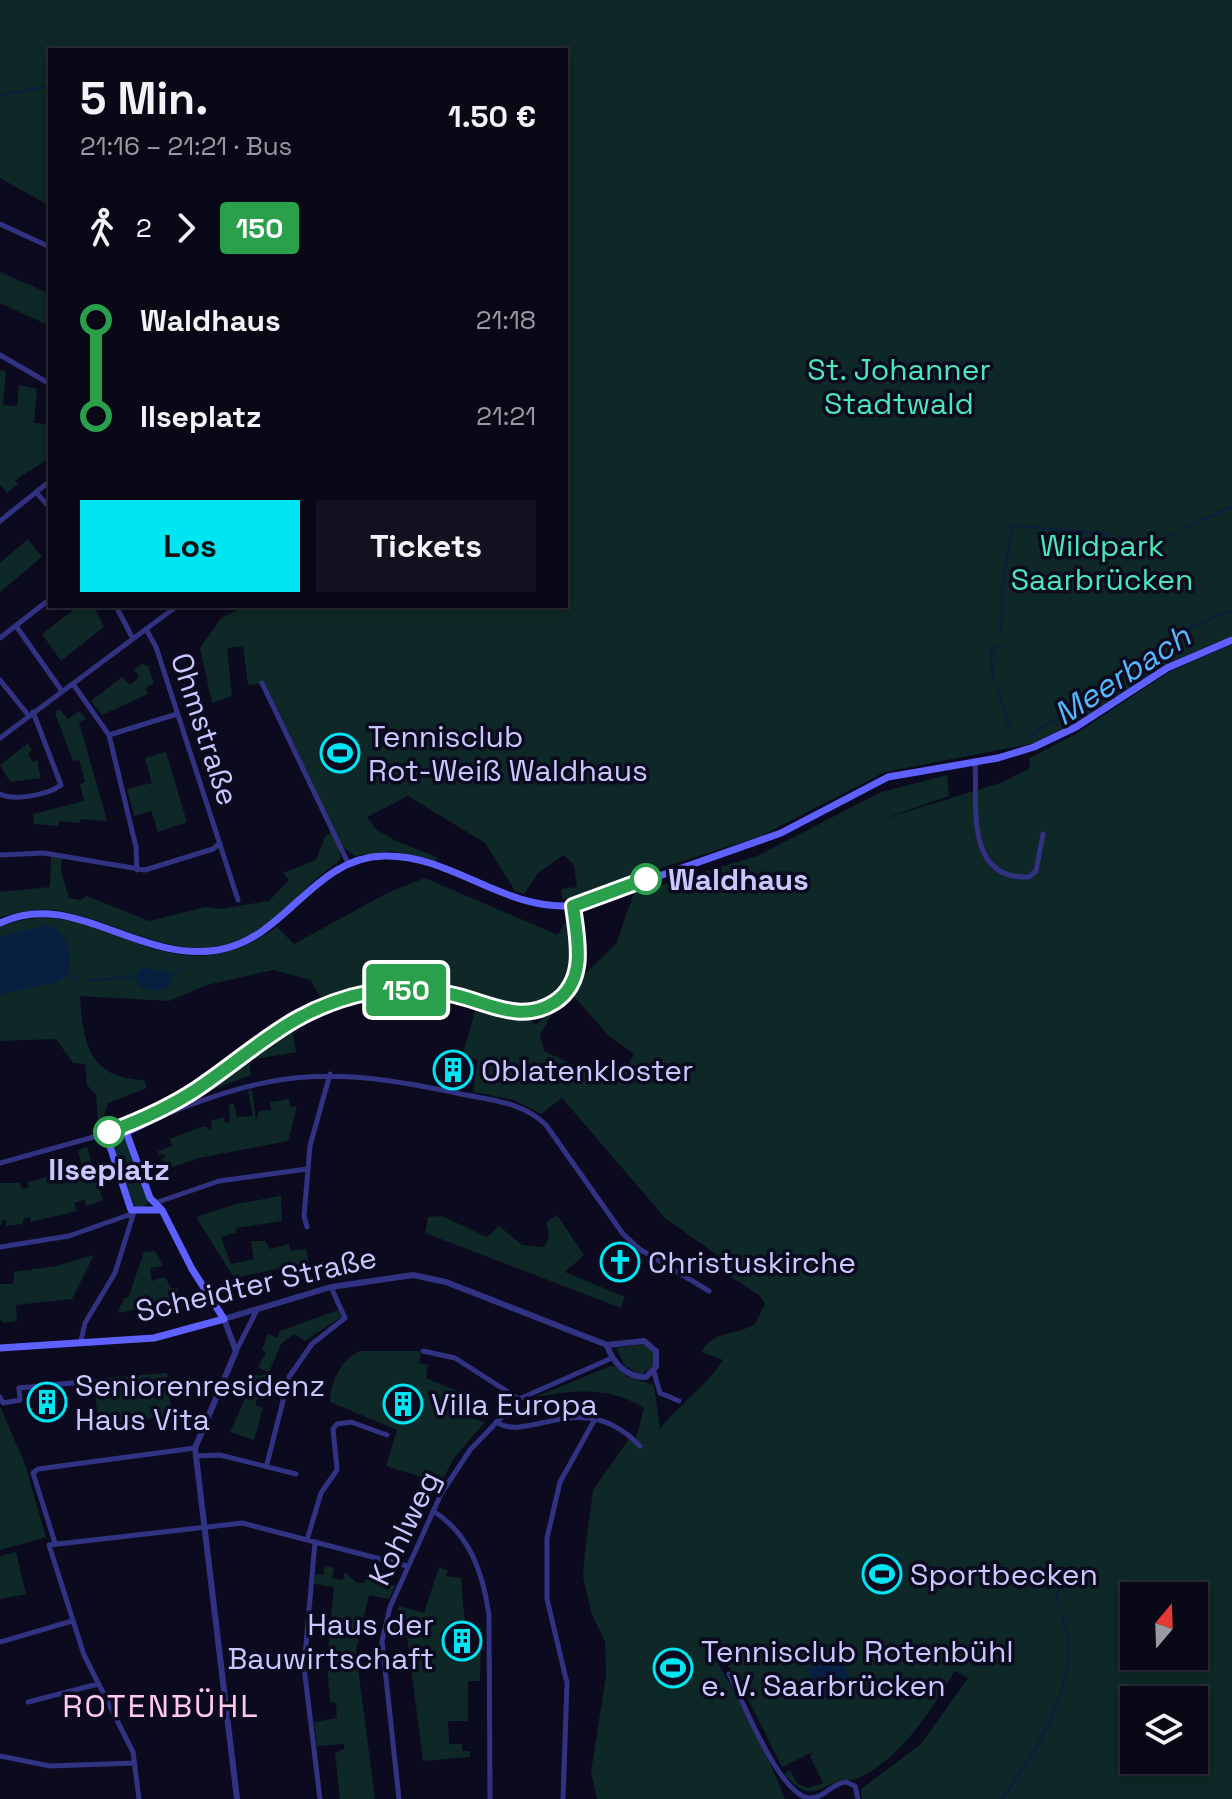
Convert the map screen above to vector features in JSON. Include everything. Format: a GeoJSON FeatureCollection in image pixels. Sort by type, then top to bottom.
{"type":"FeatureCollection","features":[{"type":"Feature","properties":{"kind":"main road"},"geometry":{"type":"LineString","coordinates":[[0,923],[27,914],[59,914],[167,951],[192,953],[222,950],[263,932],[322,879],[348,863],[375,856],[404,857],[525,901],[573,906],[763,841],[878,780],[975,761],[1049,741],[1093,717],[1147,679],[1232,640]]}},
{"type":"Feature","properties":{"kind":"main road"},"geometry":{"type":"LineString","coordinates":[[153,1205],[134,1212],[108,1141],[109,1132],[126,1129],[159,1115],[290,1020],[370,992],[431,991],[520,1013],[542,1009],[559,998],[576,973],[579,951],[573,906]]}},
{"type":"Feature","properties":{"kind":"main road"},"geometry":{"type":"LineString","coordinates":[[126,1129],[183,1098]]}},
{"type":"Feature","properties":{"kind":"main road"},"geometry":{"type":"LineString","coordinates":[[126,1129],[153,1205],[162,1210],[192,1269],[224,1319]]}},
{"type":"Feature","properties":{"kind":"main road","name":"Scheidter Straße"},"geometry":{"type":"LineString","coordinates":[[0,1348],[154,1338],[224,1319]]}},
{"type":"Feature","properties":{"kind":"street"},"geometry":{"type":"LineString","coordinates":[[0,224],[48,246]]}},
{"type":"Feature","properties":{"kind":"street"},"geometry":{"type":"LineString","coordinates":[[0,355],[48,383]]}},
{"type":"Feature","properties":{"kind":"street"},"geometry":{"type":"LineString","coordinates":[[0,521],[48,483]]}},
{"type":"Feature","properties":{"kind":"street"},"geometry":{"type":"LineString","coordinates":[[36,492],[48,506]]}},
{"type":"Feature","properties":{"kind":"street"},"geometry":{"type":"LineString","coordinates":[[0,638],[48,601]]}},
{"type":"Feature","properties":{"kind":"street"},"geometry":{"type":"LineString","coordinates":[[117,608],[133,639]]}},
{"type":"Feature","properties":{"kind":"street"},"geometry":{"type":"LineString","coordinates":[[0,738],[174,608]]}},
{"type":"Feature","properties":{"kind":"street"},"geometry":{"type":"LineString","coordinates":[[16,626],[62,691]]}},
{"type":"Feature","properties":{"kind":"street","name":"Ohmstraße"},"geometry":{"type":"LineString","coordinates":[[146,629],[156,647],[238,900]]}},
{"type":"Feature","properties":{"kind":"street"},"geometry":{"type":"LineString","coordinates":[[0,680],[31,714],[61,785],[25,795],[5,797],[0,794]]}},
{"type":"Feature","properties":{"kind":"street"},"geometry":{"type":"LineString","coordinates":[[262,683],[348,863]]}},
{"type":"Feature","properties":{"kind":"street"},"geometry":{"type":"LineString","coordinates":[[73,684],[109,735],[136,847],[137,870]]}},
{"type":"Feature","properties":{"kind":"street"},"geometry":{"type":"LineString","coordinates":[[109,735],[177,713]]}},
{"type":"Feature","properties":{"kind":"street"},"geometry":{"type":"LineString","coordinates":[[975,761],[976,834],[991,861],[1010,875],[1033,875],[1043,834]]}},
{"type":"Feature","properties":{"kind":"street"},"geometry":{"type":"LineString","coordinates":[[0,855],[44,853],[137,870],[156,868],[213,849],[220,843]]}},
{"type":"Feature","properties":{"kind":"street"},"geometry":{"type":"LineString","coordinates":[[307,1227],[304,1216],[307,1169],[312,1136],[330,1074]]}},
{"type":"Feature","properties":{"kind":"street"},"geometry":{"type":"LineString","coordinates":[[159,1115],[276,1079],[330,1074],[418,1085],[513,1105],[533,1114],[553,1134],[623,1234],[641,1250],[709,1291]]}},
{"type":"Feature","properties":{"kind":"street"},"geometry":{"type":"LineString","coordinates":[[183,1098],[191,1103]]}},
{"type":"Feature","properties":{"kind":"street"},"geometry":{"type":"LineString","coordinates":[[0,1163],[109,1132]]}},
{"type":"Feature","properties":{"kind":"street"},"geometry":{"type":"LineString","coordinates":[[153,1205],[219,1181],[307,1169]]}},
{"type":"Feature","properties":{"kind":"street"},"geometry":{"type":"LineString","coordinates":[[0,1247],[69,1236],[134,1212]]}},
{"type":"Feature","properties":{"kind":"street"},"geometry":{"type":"LineString","coordinates":[[81,1341],[85,1323],[115,1273],[134,1212]]}},
{"type":"Feature","properties":{"kind":"street","name":"Scheidter Straße"},"geometry":{"type":"LineString","coordinates":[[224,1319],[331,1287],[397,1276],[431,1278],[607,1345],[649,1343],[658,1356],[654,1372]]}},
{"type":"Feature","properties":{"kind":"street"},"geometry":{"type":"LineString","coordinates":[[267,1464],[289,1377],[312,1344],[345,1318],[331,1287]]}},
{"type":"Feature","properties":{"kind":"street"},"geometry":{"type":"LineString","coordinates":[[237,1799],[196,1452],[236,1351],[257,1310]]}},
{"type":"Feature","properties":{"kind":"street"},"geometry":{"type":"LineString","coordinates":[[224,1319],[236,1351]]}},
{"type":"Feature","properties":{"kind":"street"},"geometry":{"type":"LineString","coordinates":[[607,1345],[612,1358],[633,1376],[646,1377],[654,1372],[660,1393],[679,1401]]}},
{"type":"Feature","properties":{"kind":"street"},"geometry":{"type":"LineString","coordinates":[[423,1351],[455,1358],[519,1399]]}},
{"type":"Feature","properties":{"kind":"street","name":"Kohlweg"},"geometry":{"type":"LineString","coordinates":[[399,1799],[382,1641],[390,1607],[433,1511],[462,1461],[519,1399],[612,1358]]}},
{"type":"Feature","properties":{"kind":"street"},"geometry":{"type":"LineString","coordinates":[[0,1397],[3,1403],[20,1400],[19,1388],[93,1381]]}},
{"type":"Feature","properties":{"kind":"street"},"geometry":{"type":"LineString","coordinates":[[496,1422],[510,1427],[578,1416],[622,1430],[640,1446]]}},
{"type":"Feature","properties":{"kind":"street"},"geometry":{"type":"LineString","coordinates":[[563,1799],[567,1683],[545,1588],[547,1538],[560,1482],[595,1419]]}},
{"type":"Feature","properties":{"kind":"street"},"geometry":{"type":"LineString","coordinates":[[320,1799],[304,1667],[311,1541],[321,1493],[338,1466],[332,1441],[333,1429],[337,1424],[351,1422],[387,1435]]}},
{"type":"Feature","properties":{"kind":"street"},"geometry":{"type":"LineString","coordinates":[[139,1799],[135,1763],[125,1732],[98,1684],[72,1621],[33,1473],[38,1469],[196,1452],[267,1464],[296,1474]]}},
{"type":"Feature","properties":{"kind":"street"},"geometry":{"type":"LineString","coordinates":[[433,1511],[460,1534],[473,1555],[485,1589],[489,1615],[490,1799]]}},
{"type":"Feature","properties":{"kind":"street"},"geometry":{"type":"LineString","coordinates":[[52,1544],[242,1523],[407,1566]]}},
{"type":"Feature","properties":{"kind":"street"},"geometry":{"type":"LineString","coordinates":[[0,1642],[72,1621]]}},
{"type":"Feature","properties":{"kind":"street"},"geometry":{"type":"LineString","coordinates":[[729,1674],[776,1767],[792,1789],[808,1798],[819,1798],[843,1782],[855,1786],[858,1799]]}},
{"type":"Feature","properties":{"kind":"street"},"geometry":{"type":"LineString","coordinates":[[28,1702],[98,1684]]}},
{"type":"Feature","properties":{"kind":"street"},"geometry":{"type":"LineString","coordinates":[[0,1756],[50,1766],[135,1763]]}},
{"type":"Feature","properties":{"kind":"green space","name":"St. Johanner Stadtwald"},"geometry":{"type":"Polygon","coordinates":[[[0,0],[1232,0],[1232,636],[1165,665],[1075,724],[1035,743],[885,772],[761,836],[562,900],[561,889],[577,887],[574,865],[564,855],[538,873],[524,894],[515,891],[485,843],[408,796],[367,817],[377,830],[437,857],[436,862],[392,851],[355,856],[344,848],[339,850],[341,858],[337,863],[280,914],[242,939],[195,948],[150,939],[60,911],[37,910],[0,917],[0,892],[50,887],[51,856],[62,858],[61,871],[69,898],[80,900],[87,896],[149,921],[205,907],[220,909],[269,901],[289,880],[283,873],[316,860],[325,836],[335,831],[265,683],[248,685],[243,646],[227,648],[232,696],[212,703],[200,648],[221,618],[243,608],[568,608],[568,48],[48,48],[48,204],[0,178],[0,0]]]}},
{"type":"Feature","properties":{"kind":"green space"},"geometry":{"type":"Polygon","coordinates":[[[0,272],[48,293],[48,325],[0,303],[0,272]]]}},
{"type":"Feature","properties":{"kind":"green space"},"geometry":{"type":"Polygon","coordinates":[[[0,370],[6,371],[3,405],[17,406],[19,385],[37,389],[34,423],[48,424],[48,462],[46,460],[15,481],[18,484],[7,493],[0,484],[0,370]]]}},
{"type":"Feature","properties":{"kind":"green space"},"geometry":{"type":"Polygon","coordinates":[[[28,539],[42,557],[0,592],[0,563],[28,539]]]}},
{"type":"Feature","properties":{"kind":"green space"},"geometry":{"type":"Polygon","coordinates":[[[75,608],[95,608],[104,627],[61,661],[42,634],[75,608]]]}},
{"type":"Feature","properties":{"kind":"green space"},"geometry":{"type":"Polygon","coordinates":[[[1232,644],[1232,1799],[862,1799],[861,1789],[921,1744],[968,1678],[955,1671],[913,1732],[887,1759],[854,1780],[840,1780],[815,1791],[805,1790],[784,1774],[790,1770],[797,1783],[807,1788],[823,1783],[810,1756],[813,1752],[782,1767],[743,1689],[714,1644],[709,1648],[750,1722],[785,1799],[597,1799],[591,1772],[606,1676],[605,1642],[591,1612],[583,1576],[585,1552],[593,1490],[629,1439],[636,1438],[644,1408],[603,1393],[559,1393],[530,1399],[613,1365],[628,1377],[654,1385],[660,1429],[723,1360],[701,1352],[719,1336],[755,1324],[765,1304],[759,1295],[716,1267],[721,1258],[665,1218],[562,1098],[541,1114],[514,1100],[473,1092],[478,1060],[463,1054],[476,1007],[531,1020],[536,1025],[555,1008],[556,1013],[553,1012],[540,1035],[544,1051],[616,1085],[634,1054],[609,1036],[572,994],[580,979],[616,944],[634,893],[757,856],[881,792],[947,775],[949,796],[880,820],[1003,782],[1030,768],[1029,758],[1074,735],[1169,672],[1232,644]]]}},
{"type":"Feature","properties":{"kind":"green space"},"geometry":{"type":"Polygon","coordinates":[[[142,664],[148,666],[154,684],[146,687],[148,694],[102,715],[91,701],[122,677],[130,685],[139,677],[134,669],[142,664]]]}},
{"type":"Feature","properties":{"kind":"green space"},"geometry":{"type":"Polygon","coordinates":[[[59,709],[68,719],[79,711],[86,719],[79,722],[107,821],[81,819],[80,823],[59,821],[58,826],[34,824],[33,814],[84,801],[80,784],[85,782],[79,760],[73,761],[55,713],[59,709]]]}},
{"type":"Feature","properties":{"kind":"green space"},"geometry":{"type":"Polygon","coordinates":[[[28,743],[32,750],[28,754],[32,762],[37,760],[41,778],[10,782],[0,765],[28,743]]]}},
{"type":"Feature","properties":{"kind":"green space"},"geometry":{"type":"Polygon","coordinates":[[[166,752],[187,822],[158,832],[151,811],[134,816],[127,789],[152,783],[145,758],[166,752]]]}},
{"type":"Feature","properties":{"kind":"green space"},"geometry":{"type":"Polygon","coordinates":[[[425,878],[558,935],[564,924],[569,923],[569,961],[561,985],[548,999],[529,1004],[482,995],[429,976],[423,982],[382,981],[320,997],[311,980],[273,970],[207,985],[169,1001],[80,996],[84,1029],[92,1055],[111,1073],[144,1080],[147,1088],[108,1103],[102,1121],[98,1122],[96,1095],[87,1085],[85,1064],[73,1063],[56,1039],[0,1041],[0,927],[37,918],[71,921],[165,952],[199,956],[236,949],[277,927],[294,944],[387,893],[425,878]]]}},
{"type":"Feature","properties":{"kind":"green space"},"geometry":{"type":"Polygon","coordinates":[[[292,1027],[296,1052],[249,1060],[251,1075],[192,1098],[292,1027]]]}},
{"type":"Feature","properties":{"kind":"green space"},"geometry":{"type":"Polygon","coordinates":[[[252,1089],[256,1120],[259,1111],[271,1110],[270,1102],[289,1099],[290,1107],[297,1106],[288,1141],[199,1158],[164,1170],[161,1159],[165,1158],[164,1154],[159,1155],[158,1151],[172,1146],[170,1139],[204,1126],[212,1130],[211,1121],[224,1117],[223,1121],[230,1123],[229,1104],[234,1104],[237,1117],[253,1116],[248,1090],[252,1089]]]}},
{"type":"Feature","properties":{"kind":"green space","name":"Ilseplatz"},"geometry":{"type":"Polygon","coordinates":[[[119,1132],[124,1134],[147,1197],[148,1202],[143,1209],[133,1206],[110,1140],[119,1132]]]}},
{"type":"Feature","properties":{"kind":"green space"},"geometry":{"type":"Polygon","coordinates":[[[87,1147],[103,1200],[87,1206],[84,1200],[74,1203],[77,1211],[31,1222],[30,1217],[23,1219],[23,1224],[6,1226],[6,1220],[3,1220],[0,1226],[0,1183],[20,1183],[22,1189],[29,1187],[28,1182],[82,1168],[78,1150],[87,1147]]]}},
{"type":"Feature","properties":{"kind":"green space"},"geometry":{"type":"Polygon","coordinates":[[[281,1196],[282,1221],[237,1228],[235,1233],[221,1237],[231,1264],[254,1259],[251,1241],[266,1241],[269,1249],[289,1244],[291,1251],[306,1249],[309,1262],[234,1278],[196,1217],[236,1204],[281,1196]]]}},
{"type":"Feature","properties":{"kind":"green space"},"geometry":{"type":"Polygon","coordinates":[[[557,1215],[584,1255],[565,1272],[625,1297],[621,1308],[425,1233],[428,1217],[442,1216],[487,1237],[499,1226],[522,1245],[544,1247],[549,1237],[546,1222],[557,1215]]]}},
{"type":"Feature","properties":{"kind":"green space"},"geometry":{"type":"Polygon","coordinates":[[[155,1251],[163,1266],[150,1268],[152,1281],[165,1277],[171,1288],[177,1288],[182,1301],[117,1313],[125,1297],[128,1298],[144,1252],[155,1251]]]}},
{"type":"Feature","properties":{"kind":"green space"},"geometry":{"type":"Polygon","coordinates":[[[94,1255],[72,1299],[16,1305],[17,1321],[3,1323],[0,1319],[0,1284],[13,1284],[14,1272],[56,1266],[94,1255]]]}},
{"type":"Feature","properties":{"kind":"green space"},"geometry":{"type":"Polygon","coordinates":[[[338,1310],[341,1317],[305,1341],[294,1334],[281,1344],[255,1405],[263,1408],[254,1440],[230,1432],[246,1397],[252,1398],[255,1391],[250,1389],[255,1374],[261,1376],[267,1372],[258,1367],[266,1353],[262,1350],[268,1334],[277,1338],[280,1331],[338,1310]]]}},
{"type":"Feature","properties":{"kind":"green space"},"geometry":{"type":"Polygon","coordinates":[[[645,1344],[653,1351],[654,1365],[641,1375],[625,1366],[616,1348],[645,1344]]]}},
{"type":"Feature","properties":{"kind":"green space"},"geometry":{"type":"Polygon","coordinates":[[[361,1351],[418,1351],[421,1353],[419,1363],[428,1365],[426,1378],[474,1398],[468,1417],[485,1422],[454,1458],[441,1483],[386,1466],[397,1430],[330,1402],[338,1372],[348,1359],[361,1351]]]}},
{"type":"Feature","properties":{"kind":"green space"},"geometry":{"type":"Polygon","coordinates":[[[167,1373],[172,1416],[99,1424],[93,1379],[167,1373]]]}},
{"type":"Feature","properties":{"kind":"green space"},"geometry":{"type":"Polygon","coordinates":[[[0,1406],[25,1464],[46,1537],[0,1550],[0,1406]]]}},
{"type":"Feature","properties":{"kind":"green space"},"geometry":{"type":"Polygon","coordinates":[[[16,1552],[26,1594],[0,1599],[0,1556],[16,1552]]]}},
{"type":"Feature","properties":{"kind":"green space"},"geometry":{"type":"Polygon","coordinates":[[[325,1566],[334,1568],[332,1578],[343,1580],[345,1572],[357,1583],[364,1583],[366,1578],[395,1586],[389,1599],[369,1595],[356,1651],[375,1799],[340,1799],[335,1753],[344,1749],[344,1744],[317,1746],[314,1722],[337,1718],[336,1703],[330,1702],[327,1662],[334,1587],[314,1584],[315,1574],[323,1575],[325,1566]]]}},
{"type":"Feature","properties":{"kind":"green space"},"geometry":{"type":"Polygon","coordinates":[[[439,1567],[448,1571],[446,1576],[461,1578],[465,1624],[451,1621],[439,1635],[455,1660],[478,1645],[471,1632],[481,1627],[480,1681],[468,1681],[468,1721],[448,1721],[449,1744],[462,1744],[462,1751],[470,1751],[470,1757],[423,1761],[407,1637],[391,1638],[399,1606],[424,1613],[439,1567]]]}},
{"type":"Feature","properties":{"kind":"water"},"geometry":{"type":"Polygon","coordinates":[[[46,925],[59,932],[67,944],[70,959],[67,974],[58,982],[0,994],[0,937],[46,925]]]}},
{"type":"Feature","properties":{"kind":"water"},"geometry":{"type":"Polygon","coordinates":[[[142,968],[169,972],[171,985],[159,991],[141,987],[134,976],[142,968]]]}},
{"type":"Feature","properties":{"kind":"water","name":"Sportbecken"},"geometry":{"type":"Polygon","coordinates":[[[897,1556],[906,1572],[867,1591],[859,1575],[897,1556]]]}},
{"type":"Feature","properties":{"kind":"water"},"geometry":{"type":"Polygon","coordinates":[[[838,1654],[852,1684],[838,1687],[832,1676],[838,1693],[826,1699],[807,1670],[838,1654]]]}},
{"type":"Feature","properties":{"kind":"waterway"},"geometry":{"type":"LineString","coordinates":[[0,95],[48,86]]}},
{"type":"Feature","properties":{"kind":"waterway"},"geometry":{"type":"LineString","coordinates":[[1183,529],[1232,506]]}},
{"type":"Feature","properties":{"kind":"waterway"},"geometry":{"type":"LineString","coordinates":[[1001,635],[1003,580],[1013,526],[1108,534]]}},
{"type":"Feature","properties":{"kind":"waterway"},"geometry":{"type":"LineString","coordinates":[[1138,540],[1157,541],[1175,534]]}},
{"type":"Feature","properties":{"kind":"waterway"},"geometry":{"type":"LineString","coordinates":[[1117,537],[1132,540]]}},
{"type":"Feature","properties":{"kind":"waterway","name":"Meerbach"},"geometry":{"type":"LineString","coordinates":[[1030,736],[1176,634],[1232,610]]}},
{"type":"Feature","properties":{"kind":"waterway"},"geometry":{"type":"LineString","coordinates":[[993,681],[991,652],[998,645]]}},
{"type":"Feature","properties":{"kind":"waterway"},"geometry":{"type":"LineString","coordinates":[[996,686],[1009,727]]}},
{"type":"Feature","properties":{"kind":"waterway"},"geometry":{"type":"LineString","coordinates":[[170,977],[181,968]]}},
{"type":"Feature","properties":{"kind":"waterway"},"geometry":{"type":"LineString","coordinates":[[65,973],[78,980]]}},
{"type":"Feature","properties":{"kind":"waterway"},"geometry":{"type":"LineString","coordinates":[[88,981],[136,976]]}},
{"type":"Feature","properties":{"kind":"waterway"},"geometry":{"type":"LineString","coordinates":[[1056,1604],[1057,1593],[1068,1583],[1067,1577]]}},
{"type":"Feature","properties":{"kind":"waterway"},"geometry":{"type":"LineString","coordinates":[[1002,1799],[1043,1735],[1063,1686],[1068,1661],[1067,1637],[1061,1613]]}},
{"type":"Feature","properties":{"kind":"bus line","name":"150"},"geometry":{"type":"LineString","coordinates":[[109,1132],[183,1098],[290,1020],[349,997],[401,989],[450,994],[520,1013],[542,1009],[554,1003],[567,990],[576,973],[579,951],[573,906],[646,879]]}},
{"type":"Feature","properties":{"kind":"place","name":"Tennisclub Rot-Weiß Waldhaus"},"geometry":{"type":"Point","coordinates":[340,753]}},
{"type":"Feature","properties":{"kind":"place","name":"Waldhaus"},"geometry":{"type":"Point","coordinates":[646,879]}},
{"type":"Feature","properties":{"kind":"place","name":"Oblatenkloster"},"geometry":{"type":"Point","coordinates":[453,1070]}},
{"type":"Feature","properties":{"kind":"place","name":"Ilseplatz"},"geometry":{"type":"Point","coordinates":[109,1132]}},
{"type":"Feature","properties":{"kind":"place","name":"Christuskirche"},"geometry":{"type":"Point","coordinates":[620,1262]}},
{"type":"Feature","properties":{"kind":"place","name":"Seniorenresidenz Haus Vita"},"geometry":{"type":"Point","coordinates":[47,1402]}},
{"type":"Feature","properties":{"kind":"place","name":"Villa Europa"},"geometry":{"type":"Point","coordinates":[403,1404]}},
{"type":"Feature","properties":{"kind":"place","name":"Sportbecken"},"geometry":{"type":"Point","coordinates":[882,1574]}},
{"type":"Feature","properties":{"kind":"place","name":"Haus der Bauwirtschaft"},"geometry":{"type":"Point","coordinates":[462,1641]}},
{"type":"Feature","properties":{"kind":"place","name":"Tennisclub Rotenbühl e. V. Saarbrücken"},"geometry":{"type":"Point","coordinates":[673,1668]}},
{"type":"Feature","properties":{"kind":"district","name":"ROTENBÜHL"},"geometry":{"type":"Point","coordinates":[161,1706]}},
{"type":"Feature","properties":{"kind":"park label","name":"Wildpark Saarbrücken"},"geometry":{"type":"Point","coordinates":[1102,562]}}]}
